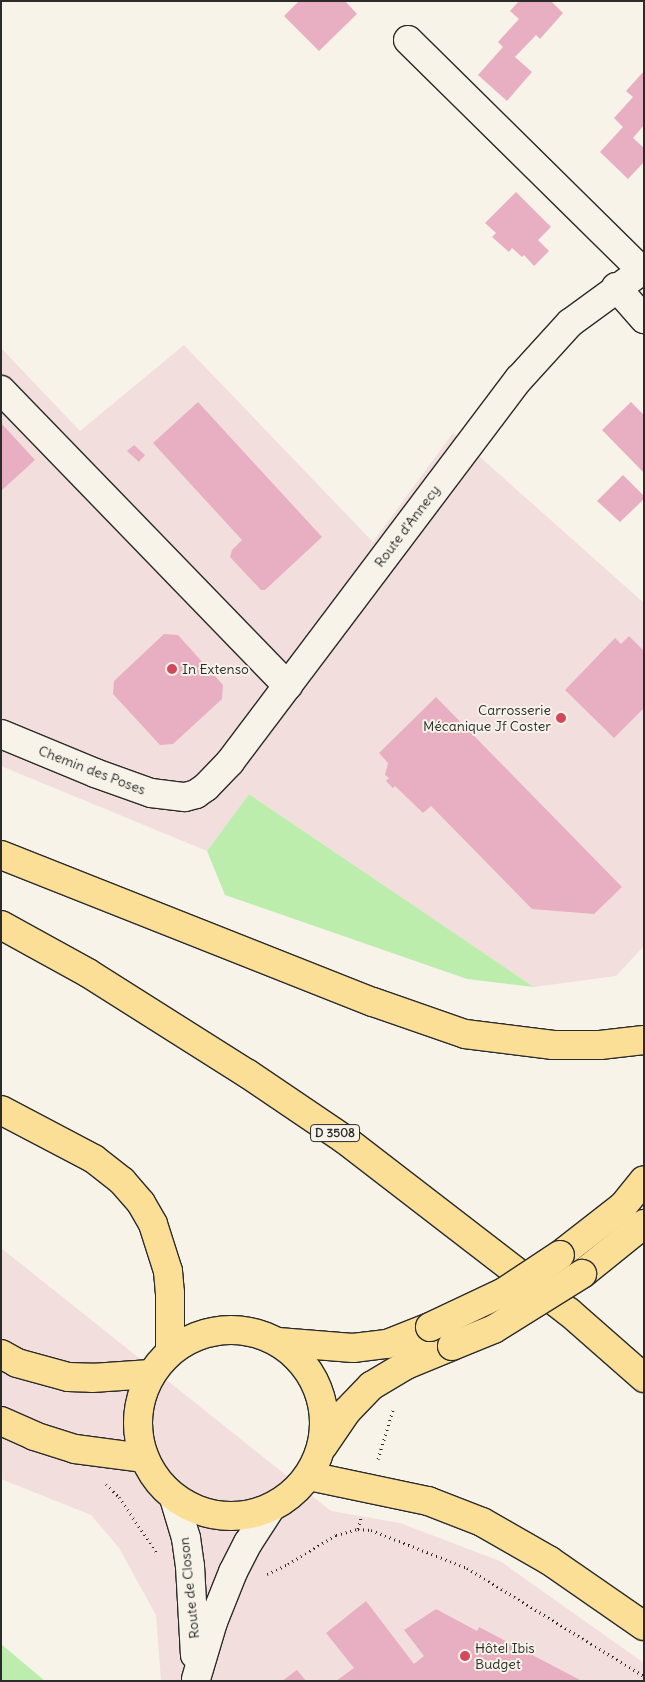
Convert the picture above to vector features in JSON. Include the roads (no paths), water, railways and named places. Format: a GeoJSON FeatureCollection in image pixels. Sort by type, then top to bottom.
{"type":"FeatureCollection","features":[{"type":"Feature","properties":{"kind":"main road"},"geometry":{"type":"LineString","coordinates":[[1,855],[373,1002],[465,1034],[553,1045],[600,1045],[644,1040]]}},
{"type":"Feature","properties":{"kind":"main road","name":"D 3508"},"geometry":{"type":"LineString","coordinates":[[1,925],[130,1000],[248,1074],[344,1139],[569,1312],[644,1378]]}},
{"type":"Feature","properties":{"kind":"main road"},"geometry":{"type":"LineString","coordinates":[[1,1110],[94,1159],[122,1181],[141,1203],[153,1224],[168,1271],[170,1352]]}},
{"type":"Feature","properties":{"kind":"main road"},"geometry":{"type":"LineString","coordinates":[[644,1180],[623,1206],[560,1256],[504,1292],[430,1328],[387,1344],[352,1348],[278,1342],[251,1332],[222,1330],[195,1337],[170,1352],[151,1374],[140,1401],[138,1430],[144,1458],[156,1480],[174,1498],[196,1511],[221,1517],[246,1516],[270,1509],[292,1495],[309,1476],[323,1446],[347,1411],[371,1386],[406,1365],[494,1329],[582,1274],[644,1224]]}},
{"type":"Feature","properties":{"kind":"main road"},"geometry":{"type":"LineString","coordinates":[[278,1342],[297,1357],[312,1375],[321,1398],[326,1422],[323,1446]]}},
{"type":"Feature","properties":{"kind":"main road"},"geometry":{"type":"LineString","coordinates":[[1,1354],[17,1362],[68,1377],[92,1378],[151,1374]]}},
{"type":"Feature","properties":{"kind":"main road"},"geometry":{"type":"LineString","coordinates":[[1,1421],[34,1436],[75,1449],[144,1458]]}},
{"type":"Feature","properties":{"kind":"main road"},"geometry":{"type":"LineString","coordinates":[[309,1476],[428,1501],[482,1522],[550,1561],[644,1626]]}},
{"type":"Feature","properties":{"kind":"street"},"geometry":{"type":"LineString","coordinates":[[408,40],[642,269]]}},
{"type":"Feature","properties":{"kind":"street","name":"Route d'Annecy"},"geometry":{"type":"LineString","coordinates":[[185,797],[196,794],[217,777],[288,686],[519,379],[570,323],[642,269]]}},
{"type":"Feature","properties":{"kind":"street"},"geometry":{"type":"LineString","coordinates":[[616,287],[644,318]]}},
{"type":"Feature","properties":{"kind":"street"},"geometry":{"type":"LineString","coordinates":[[1,390],[288,686]]}},
{"type":"Feature","properties":{"kind":"street","name":"Chemin des Poses"},"geometry":{"type":"LineString","coordinates":[[1,734],[126,785],[151,793],[185,797]]}},
{"type":"Feature","properties":{"kind":"street","name":"Route de Closon"},"geometry":{"type":"LineString","coordinates":[[174,1498],[186,1538],[190,1566],[196,1680]]}},
{"type":"Feature","properties":{"kind":"street","name":"Route de Closon"},"geometry":{"type":"LineString","coordinates":[[196,1680],[212,1622],[232,1572],[270,1509]]}},
{"type":"Feature","properties":{"kind":"place","name":"In Extenso"},"geometry":{"type":"Point","coordinates":[172,669]}},
{"type":"Feature","properties":{"kind":"place","name":"Carrosserie Mécanique Jf Coster"},"geometry":{"type":"Point","coordinates":[561,718]}},
{"type":"Feature","properties":{"kind":"place","name":"Hôtel Ibis Budget"},"geometry":{"type":"Point","coordinates":[465,1656]}}]}
